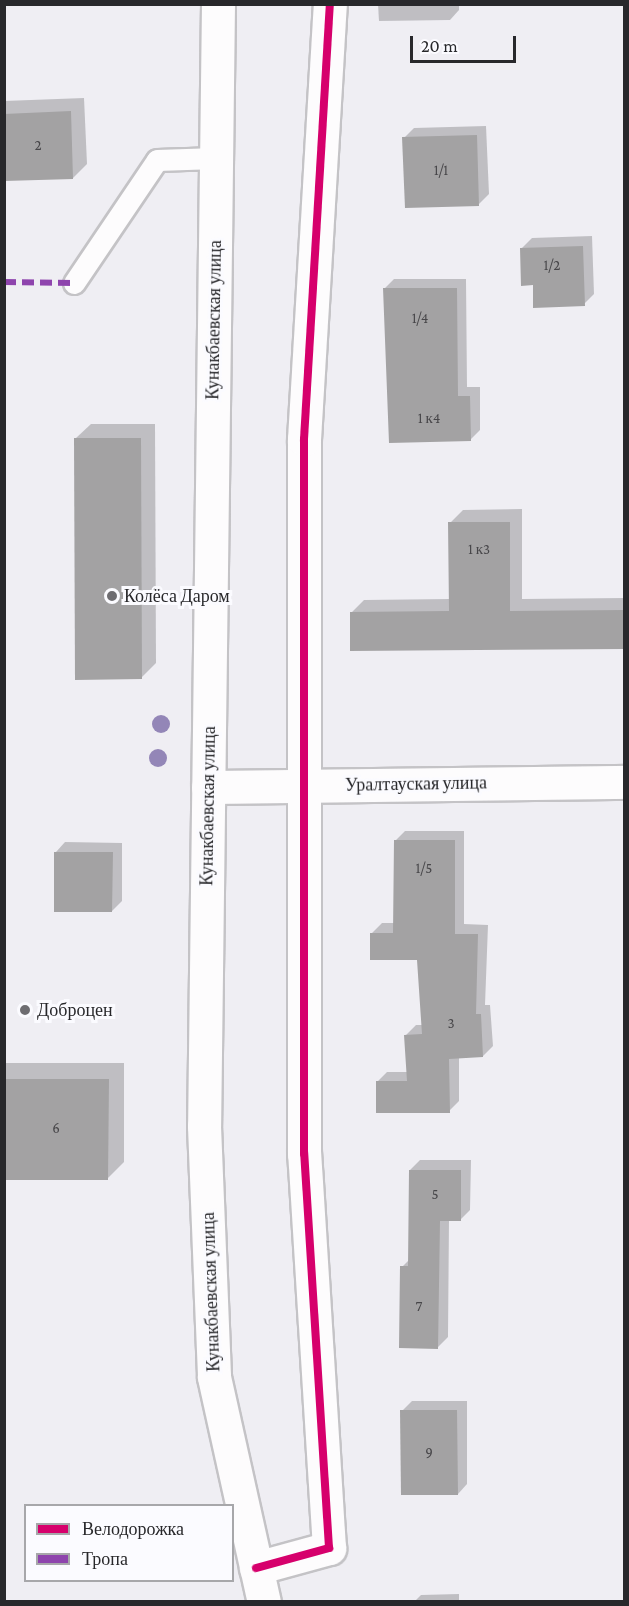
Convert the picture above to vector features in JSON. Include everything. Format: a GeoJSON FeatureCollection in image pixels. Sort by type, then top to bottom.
{"type":"FeatureCollection","features":[{"type":"Feature","properties":{"kind":"street","name":"Кунакбаевская улица"},"geometry":{"type":"LineString","coordinates":[[218,4],[204,1126],[214,1377],[264,1602]]}},
{"type":"Feature","properties":{"kind":"street"},"geometry":{"type":"LineString","coordinates":[[256,1568],[329,1548],[304,1154],[306,786],[304,439],[330,4]]}},
{"type":"Feature","properties":{"kind":"street","name":"Уралтауская улица"},"geometry":{"type":"LineString","coordinates":[[208,787],[624,782]]}},
{"type":"Feature","properties":{"kind":"lane"},"geometry":{"type":"LineString","coordinates":[[74,284],[157,160],[216,158]]}},
{"type":"Feature","properties":{"kind":"building"},"geometry":{"type":"Polygon","coordinates":[[[71,111],[73,179],[4,181],[4,114],[71,111]]]}},
{"type":"Feature","properties":{"kind":"building"},"geometry":{"type":"Polygon","coordinates":[[[477,135],[479,206],[405,208],[402,137],[477,135]]]}},
{"type":"Feature","properties":{"kind":"building"},"geometry":{"type":"Polygon","coordinates":[[[583,246],[585,306],[533,308],[533,285],[521,286],[520,248],[583,246]]]}},
{"type":"Feature","properties":{"kind":"building"},"geometry":{"type":"Polygon","coordinates":[[[383,288],[457,288],[458,396],[470,396],[471,441],[389,443],[383,288]]]}},
{"type":"Feature","properties":{"kind":"building"},"geometry":{"type":"Polygon","coordinates":[[[74,438],[141,438],[142,679],[75,680],[74,438]]]}},
{"type":"Feature","properties":{"kind":"building"},"geometry":{"type":"Polygon","coordinates":[[[448,522],[510,522],[510,611],[624,610],[624,649],[350,651],[350,612],[449,611],[448,522]]]}},
{"type":"Feature","properties":{"kind":"building"},"geometry":{"type":"Polygon","coordinates":[[[394,840],[455,840],[455,934],[478,934],[476,1014],[481,1014],[483,1057],[449,1059],[450,1113],[376,1113],[376,1081],[407,1081],[404,1035],[422,1034],[417,960],[370,960],[370,933],[393,933],[394,840]]]}},
{"type":"Feature","properties":{"kind":"building"},"geometry":{"type":"Polygon","coordinates":[[[54,852],[113,852],[112,912],[54,912],[54,852]]]}},
{"type":"Feature","properties":{"kind":"building"},"geometry":{"type":"Polygon","coordinates":[[[4,1079],[109,1079],[108,1180],[4,1180],[4,1079]]]}},
{"type":"Feature","properties":{"kind":"building"},"geometry":{"type":"Polygon","coordinates":[[[409,1170],[461,1170],[461,1221],[440,1221],[438,1349],[399,1348],[400,1266],[408,1266],[409,1170]]]}},
{"type":"Feature","properties":{"kind":"building"},"geometry":{"type":"Polygon","coordinates":[[[400,1410],[457,1410],[458,1495],[401,1495],[400,1410]]]}},
{"type":"Feature","properties":{"kind":"marked path"},"geometry":{"type":"LineString","coordinates":[[4,282],[74,283]]}},
{"type":"Feature","properties":{"kind":"cycle path"},"geometry":{"type":"LineString","coordinates":[[256,1568],[329,1548],[304,1154],[304,439],[330,4]]}},
{"type":"Feature","properties":{"kind":"place","name":"Колёса Даром"},"geometry":{"type":"Point","coordinates":[112,596]}},
{"type":"Feature","properties":{"kind":"place","name":"Доброцен"},"geometry":{"type":"Point","coordinates":[25,1010]}}]}
